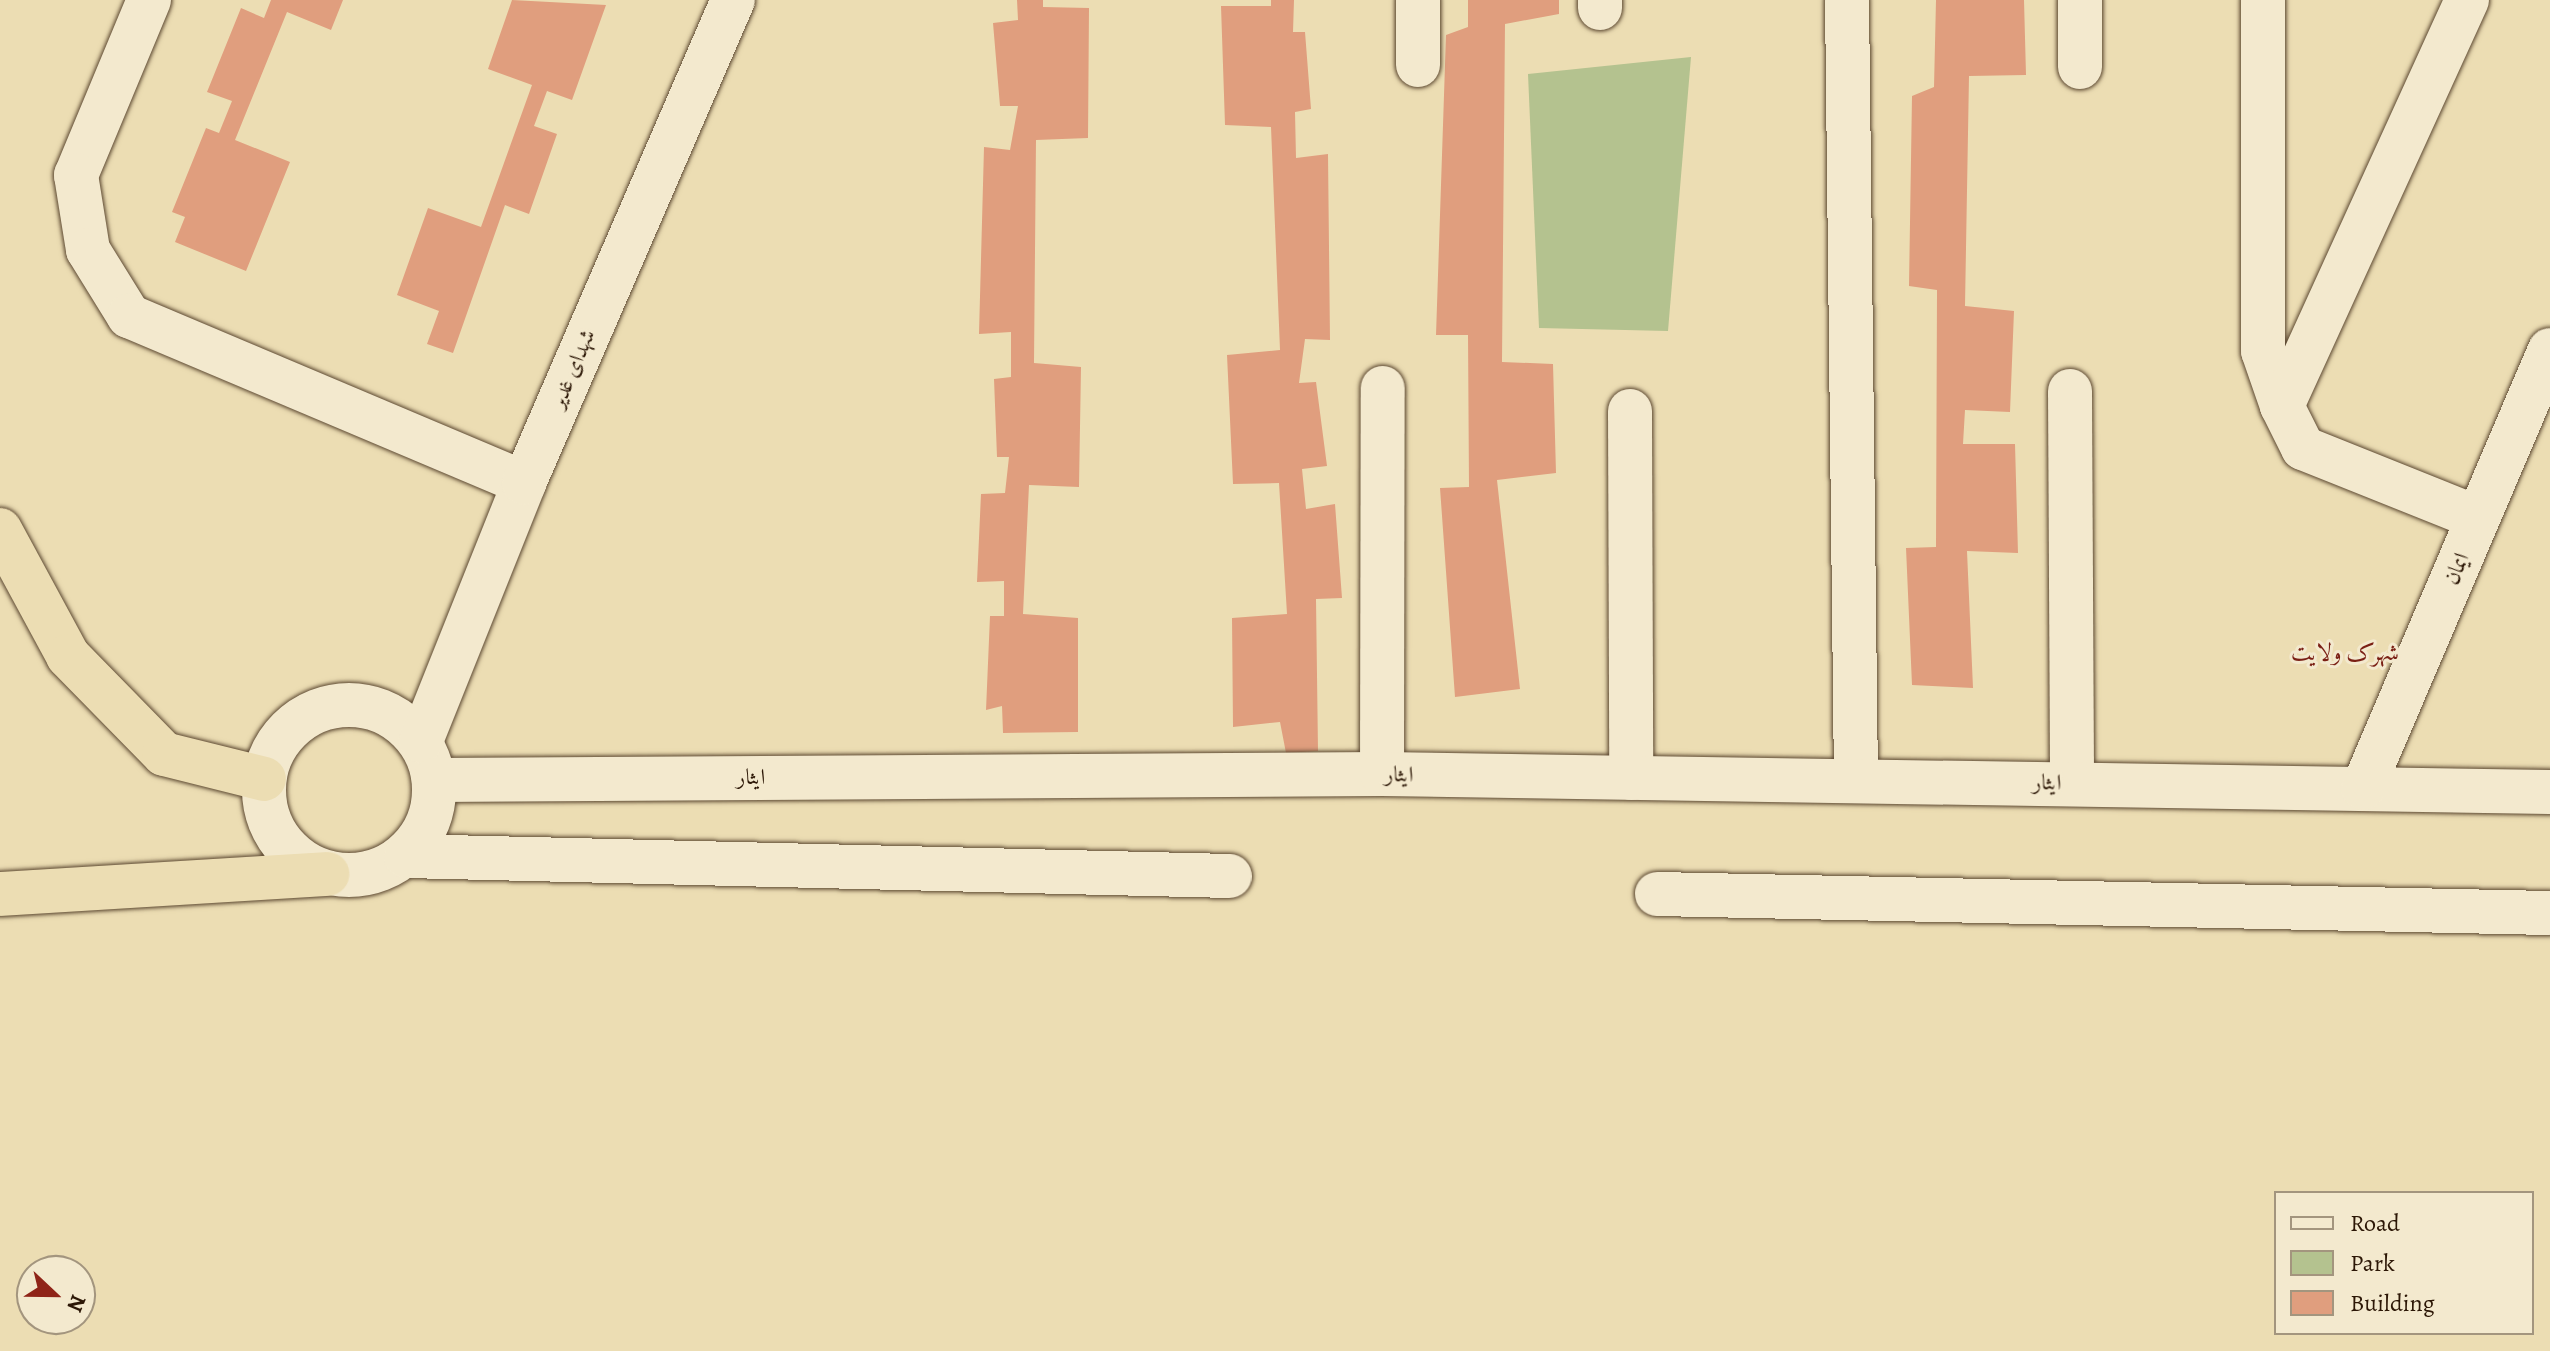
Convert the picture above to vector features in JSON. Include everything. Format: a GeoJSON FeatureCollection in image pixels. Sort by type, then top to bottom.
{"type":"FeatureCollection","features":[{"type":"Feature","properties":{"kind":"highway"},"geometry":{"type":"LineString","coordinates":[[0,530],[68,656],[164,754],[264,779]]}},
{"type":"Feature","properties":{"kind":"highway"},"geometry":{"type":"LineString","coordinates":[[0,894],[327,874]]}},
{"type":"Feature","properties":{"kind":"street"},"geometry":{"type":"LineString","coordinates":[[149,0],[76,175],[88,250],[129,316],[524,483]]}},
{"type":"Feature","properties":{"kind":"street","name":"شهدای غدیر"},"geometry":{"type":"LineString","coordinates":[[428,761],[524,483],[733,0]]}},
{"type":"Feature","properties":{"kind":"street"},"geometry":{"type":"LineString","coordinates":[[1418,0],[1418,65]]}},
{"type":"Feature","properties":{"kind":"street"},"geometry":{"type":"LineString","coordinates":[[1847,0],[1856,781]]}},
{"type":"Feature","properties":{"kind":"street"},"geometry":{"type":"LineString","coordinates":[[2080,0],[2080,67]]}},
{"type":"Feature","properties":{"kind":"street"},"geometry":{"type":"LineString","coordinates":[[2263,0],[2263,351],[2282,406],[2303,448],[2478,518]]}},
{"type":"Feature","properties":{"kind":"street"},"geometry":{"type":"LineString","coordinates":[[2282,406],[2467,0]]}},
{"type":"Feature","properties":{"kind":"street","name":"ایمان"},"geometry":{"type":"LineString","coordinates":[[2363,788],[2550,350]]}},
{"type":"Feature","properties":{"kind":"street"},"geometry":{"type":"LineString","coordinates":[[1382,774],[1383,388]]}},
{"type":"Feature","properties":{"kind":"street"},"geometry":{"type":"LineString","coordinates":[[2070,391],[2072,784]]}},
{"type":"Feature","properties":{"kind":"street"},"geometry":{"type":"LineString","coordinates":[[1630,411],[1631,778]]}},
{"type":"Feature","properties":{"kind":"street"},"geometry":{"type":"LineString","coordinates":[[350,703],[390,713],[428,761],[430,821],[406,856],[369,875],[327,874],[291,855],[268,820],[264,779],[279,740],[310,712],[350,703]]}},
{"type":"Feature","properties":{"kind":"street","name":"ایثار"},"geometry":{"type":"LineString","coordinates":[[428,761],[2550,792]]}},
{"type":"Feature","properties":{"kind":"street"},"geometry":{"type":"LineString","coordinates":[[406,856],[1230,876]]}},
{"type":"Feature","properties":{"kind":"street"},"geometry":{"type":"LineString","coordinates":[[1657,894],[2550,913]]}},
{"type":"Feature","properties":{"kind":"green space"},"geometry":{"type":"Polygon","coordinates":[[[1691,57],[1668,331],[1539,328],[1528,74],[1691,57]]]}},
{"type":"Feature","properties":{"kind":"building"},"geometry":{"type":"Polygon","coordinates":[[[271,0],[343,0],[331,30],[287,12],[235,140],[290,162],[246,271],[175,242],[185,217],[172,212],[206,128],[219,133],[232,101],[207,92],[241,8],[264,18],[271,0]]]}},
{"type":"Feature","properties":{"kind":"building"},"geometry":{"type":"Polygon","coordinates":[[[512,0],[606,5],[572,100],[547,91],[534,126],[557,134],[529,214],[505,205],[453,353],[427,344],[439,311],[397,295],[428,208],[481,227],[532,85],[488,69],[512,0]]]}},
{"type":"Feature","properties":{"kind":"building"},"geometry":{"type":"Polygon","coordinates":[[[1017,0],[1043,0],[1043,7],[1089,8],[1088,138],[1036,140],[1034,363],[1081,367],[1079,487],[1029,485],[1023,614],[1078,618],[1078,732],[1003,733],[1002,706],[986,710],[990,616],[1004,616],[1004,581],[977,582],[981,494],[1005,493],[1009,457],[997,457],[994,379],[1011,377],[1011,332],[979,334],[984,147],[1010,150],[1018,106],[1000,106],[993,23],[1018,20],[1017,0]]]}},
{"type":"Feature","properties":{"kind":"building"},"geometry":{"type":"Polygon","coordinates":[[[1271,0],[1294,0],[1293,32],[1305,32],[1311,109],[1295,112],[1296,158],[1328,154],[1330,340],[1305,339],[1299,383],[1316,382],[1327,466],[1302,469],[1306,509],[1335,504],[1342,598],[1316,599],[1318,751],[1286,753],[1280,722],[1233,727],[1232,618],[1287,614],[1279,483],[1233,484],[1227,355],[1280,350],[1271,127],[1225,125],[1221,6],[1271,6],[1271,0]]]}},
{"type":"Feature","properties":{"kind":"building"},"geometry":{"type":"Polygon","coordinates":[[[1468,0],[1559,0],[1559,14],[1505,24],[1502,362],[1553,364],[1556,473],[1497,480],[1520,689],[1455,697],[1440,488],[1469,487],[1468,335],[1436,335],[1446,35],[1468,27],[1468,0]]]}},
{"type":"Feature","properties":{"kind":"building"},"geometry":{"type":"Polygon","coordinates":[[[1936,0],[2024,0],[2026,75],[1969,76],[1965,306],[2014,311],[2010,412],[1965,410],[1963,444],[2015,444],[2018,553],[1967,551],[1973,688],[1912,685],[1906,548],[1936,547],[1937,290],[1909,286],[1912,96],[1934,87],[1936,0]]]}},
{"type":"Feature","properties":{"kind":"district","name":"شهرک ولایت"},"geometry":{"type":"Point","coordinates":[2345,653]}}]}
